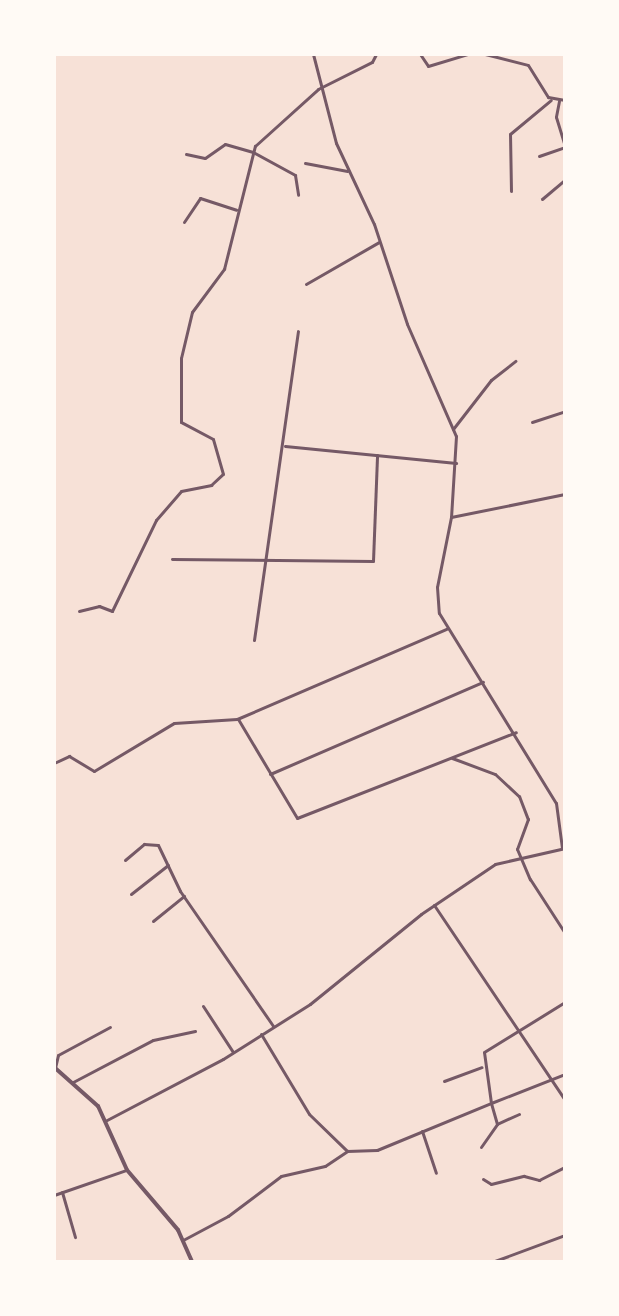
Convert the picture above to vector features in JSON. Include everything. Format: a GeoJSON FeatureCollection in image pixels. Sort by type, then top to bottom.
{"type":"FeatureCollection","features":[{"type":"Feature","properties":{"kind":"street"},"geometry":{"type":"LineString","coordinates":[[105,1121],[233,1052],[310,1004],[434,905],[495,864],[564,848],[556,803],[516,732],[447,629],[436,600],[451,517],[456,463],[453,429],[407,324],[380,242],[347,171],[318,89],[313,54]]}},
{"type":"Feature","properties":{"kind":"street"},"geometry":{"type":"LineString","coordinates":[[79,611],[99,606],[112,611],[149,532],[176,494],[218,482],[223,474],[213,439],[181,422],[179,381],[185,328],[221,275],[253,152],[272,127],[318,89],[372,62],[376,54]]}},
{"type":"Feature","properties":{"kind":"street"},"geometry":{"type":"LineString","coordinates":[[420,54],[428,66],[468,54]]}},
{"type":"Feature","properties":{"kind":"street"},"geometry":{"type":"LineString","coordinates":[[485,54],[528,65],[551,100]]}},
{"type":"Feature","properties":{"kind":"street"},"geometry":{"type":"LineString","coordinates":[[518,54],[536,54]]}},
{"type":"Feature","properties":{"kind":"street"},"geometry":{"type":"LineString","coordinates":[[511,191],[510,134],[551,100],[565,100]]}},
{"type":"Feature","properties":{"kind":"street"},"geometry":{"type":"LineString","coordinates":[[539,156],[565,147],[557,127],[559,101]]}},
{"type":"Feature","properties":{"kind":"street"},"geometry":{"type":"LineString","coordinates":[[186,154],[205,158],[225,144],[253,152],[295,175],[298,195]]}},
{"type":"Feature","properties":{"kind":"street"},"geometry":{"type":"LineString","coordinates":[[305,163],[347,171]]}},
{"type":"Feature","properties":{"kind":"street"},"geometry":{"type":"LineString","coordinates":[[542,199],[565,180]]}},
{"type":"Feature","properties":{"kind":"street"},"geometry":{"type":"LineString","coordinates":[[184,222],[200,198],[236,210]]}},
{"type":"Feature","properties":{"kind":"street"},"geometry":{"type":"LineString","coordinates":[[306,284],[380,242]]}},
{"type":"Feature","properties":{"kind":"street"},"geometry":{"type":"LineString","coordinates":[[254,640],[285,446],[298,331]]}},
{"type":"Feature","properties":{"kind":"street"},"geometry":{"type":"LineString","coordinates":[[453,429],[491,380],[515,361]]}},
{"type":"Feature","properties":{"kind":"street"},"geometry":{"type":"LineString","coordinates":[[532,422],[565,411]]}},
{"type":"Feature","properties":{"kind":"street"},"geometry":{"type":"LineString","coordinates":[[285,446],[456,463]]}},
{"type":"Feature","properties":{"kind":"street"},"geometry":{"type":"LineString","coordinates":[[172,559],[373,561],[377,455]]}},
{"type":"Feature","properties":{"kind":"street"},"geometry":{"type":"LineString","coordinates":[[451,517],[565,494]]}},
{"type":"Feature","properties":{"kind":"street"},"geometry":{"type":"LineString","coordinates":[[54,763],[69,756],[94,771],[174,723],[237,719],[447,629]]}},
{"type":"Feature","properties":{"kind":"street"},"geometry":{"type":"LineString","coordinates":[[270,775],[483,682]]}},
{"type":"Feature","properties":{"kind":"street"},"geometry":{"type":"LineString","coordinates":[[237,719],[297,818],[516,732]]}},
{"type":"Feature","properties":{"kind":"street"},"geometry":{"type":"LineString","coordinates":[[452,758],[495,774],[519,796],[528,819],[517,845],[565,933]]}},
{"type":"Feature","properties":{"kind":"street"},"geometry":{"type":"LineString","coordinates":[[125,860],[152,842],[184,896],[273,1026]]}},
{"type":"Feature","properties":{"kind":"street"},"geometry":{"type":"LineString","coordinates":[[131,894],[168,865]]}},
{"type":"Feature","properties":{"kind":"street"},"geometry":{"type":"LineString","coordinates":[[153,921],[184,896]]}},
{"type":"Feature","properties":{"kind":"street"},"geometry":{"type":"LineString","coordinates":[[434,905],[565,1100]]}},
{"type":"Feature","properties":{"kind":"street"},"geometry":{"type":"LineString","coordinates":[[497,1124],[482,1067],[484,1052],[565,1002]]}},
{"type":"Feature","properties":{"kind":"street"},"geometry":{"type":"LineString","coordinates":[[203,1006],[233,1052]]}},
{"type":"Feature","properties":{"kind":"street"},"geometry":{"type":"LineString","coordinates":[[110,1027],[58,1055],[54,1067],[73,1082],[105,1121],[127,1170],[183,1240],[192,1262]]}},
{"type":"Feature","properties":{"kind":"street"},"geometry":{"type":"LineString","coordinates":[[73,1082],[153,1040],[195,1031]]}},
{"type":"Feature","properties":{"kind":"street"},"geometry":{"type":"LineString","coordinates":[[261,1034],[309,1114],[347,1151]]}},
{"type":"Feature","properties":{"kind":"street"},"geometry":{"type":"LineString","coordinates":[[444,1081],[482,1067]]}},
{"type":"Feature","properties":{"kind":"street"},"geometry":{"type":"LineString","coordinates":[[183,1240],[228,1216],[281,1176],[325,1166],[347,1151],[377,1150],[565,1074]]}},
{"type":"Feature","properties":{"kind":"street"},"geometry":{"type":"LineString","coordinates":[[481,1147],[497,1124],[519,1114]]}},
{"type":"Feature","properties":{"kind":"street"},"geometry":{"type":"LineString","coordinates":[[422,1131],[436,1173]]}},
{"type":"Feature","properties":{"kind":"street"},"geometry":{"type":"LineString","coordinates":[[483,1179],[491,1184],[524,1176],[539,1180],[565,1167]]}},
{"type":"Feature","properties":{"kind":"street"},"geometry":{"type":"LineString","coordinates":[[54,1195],[127,1170]]}},
{"type":"Feature","properties":{"kind":"street"},"geometry":{"type":"LineString","coordinates":[[62,1192],[75,1237]]}},
{"type":"Feature","properties":{"kind":"street"},"geometry":{"type":"LineString","coordinates":[[492,1262],[565,1235]]}}]}
